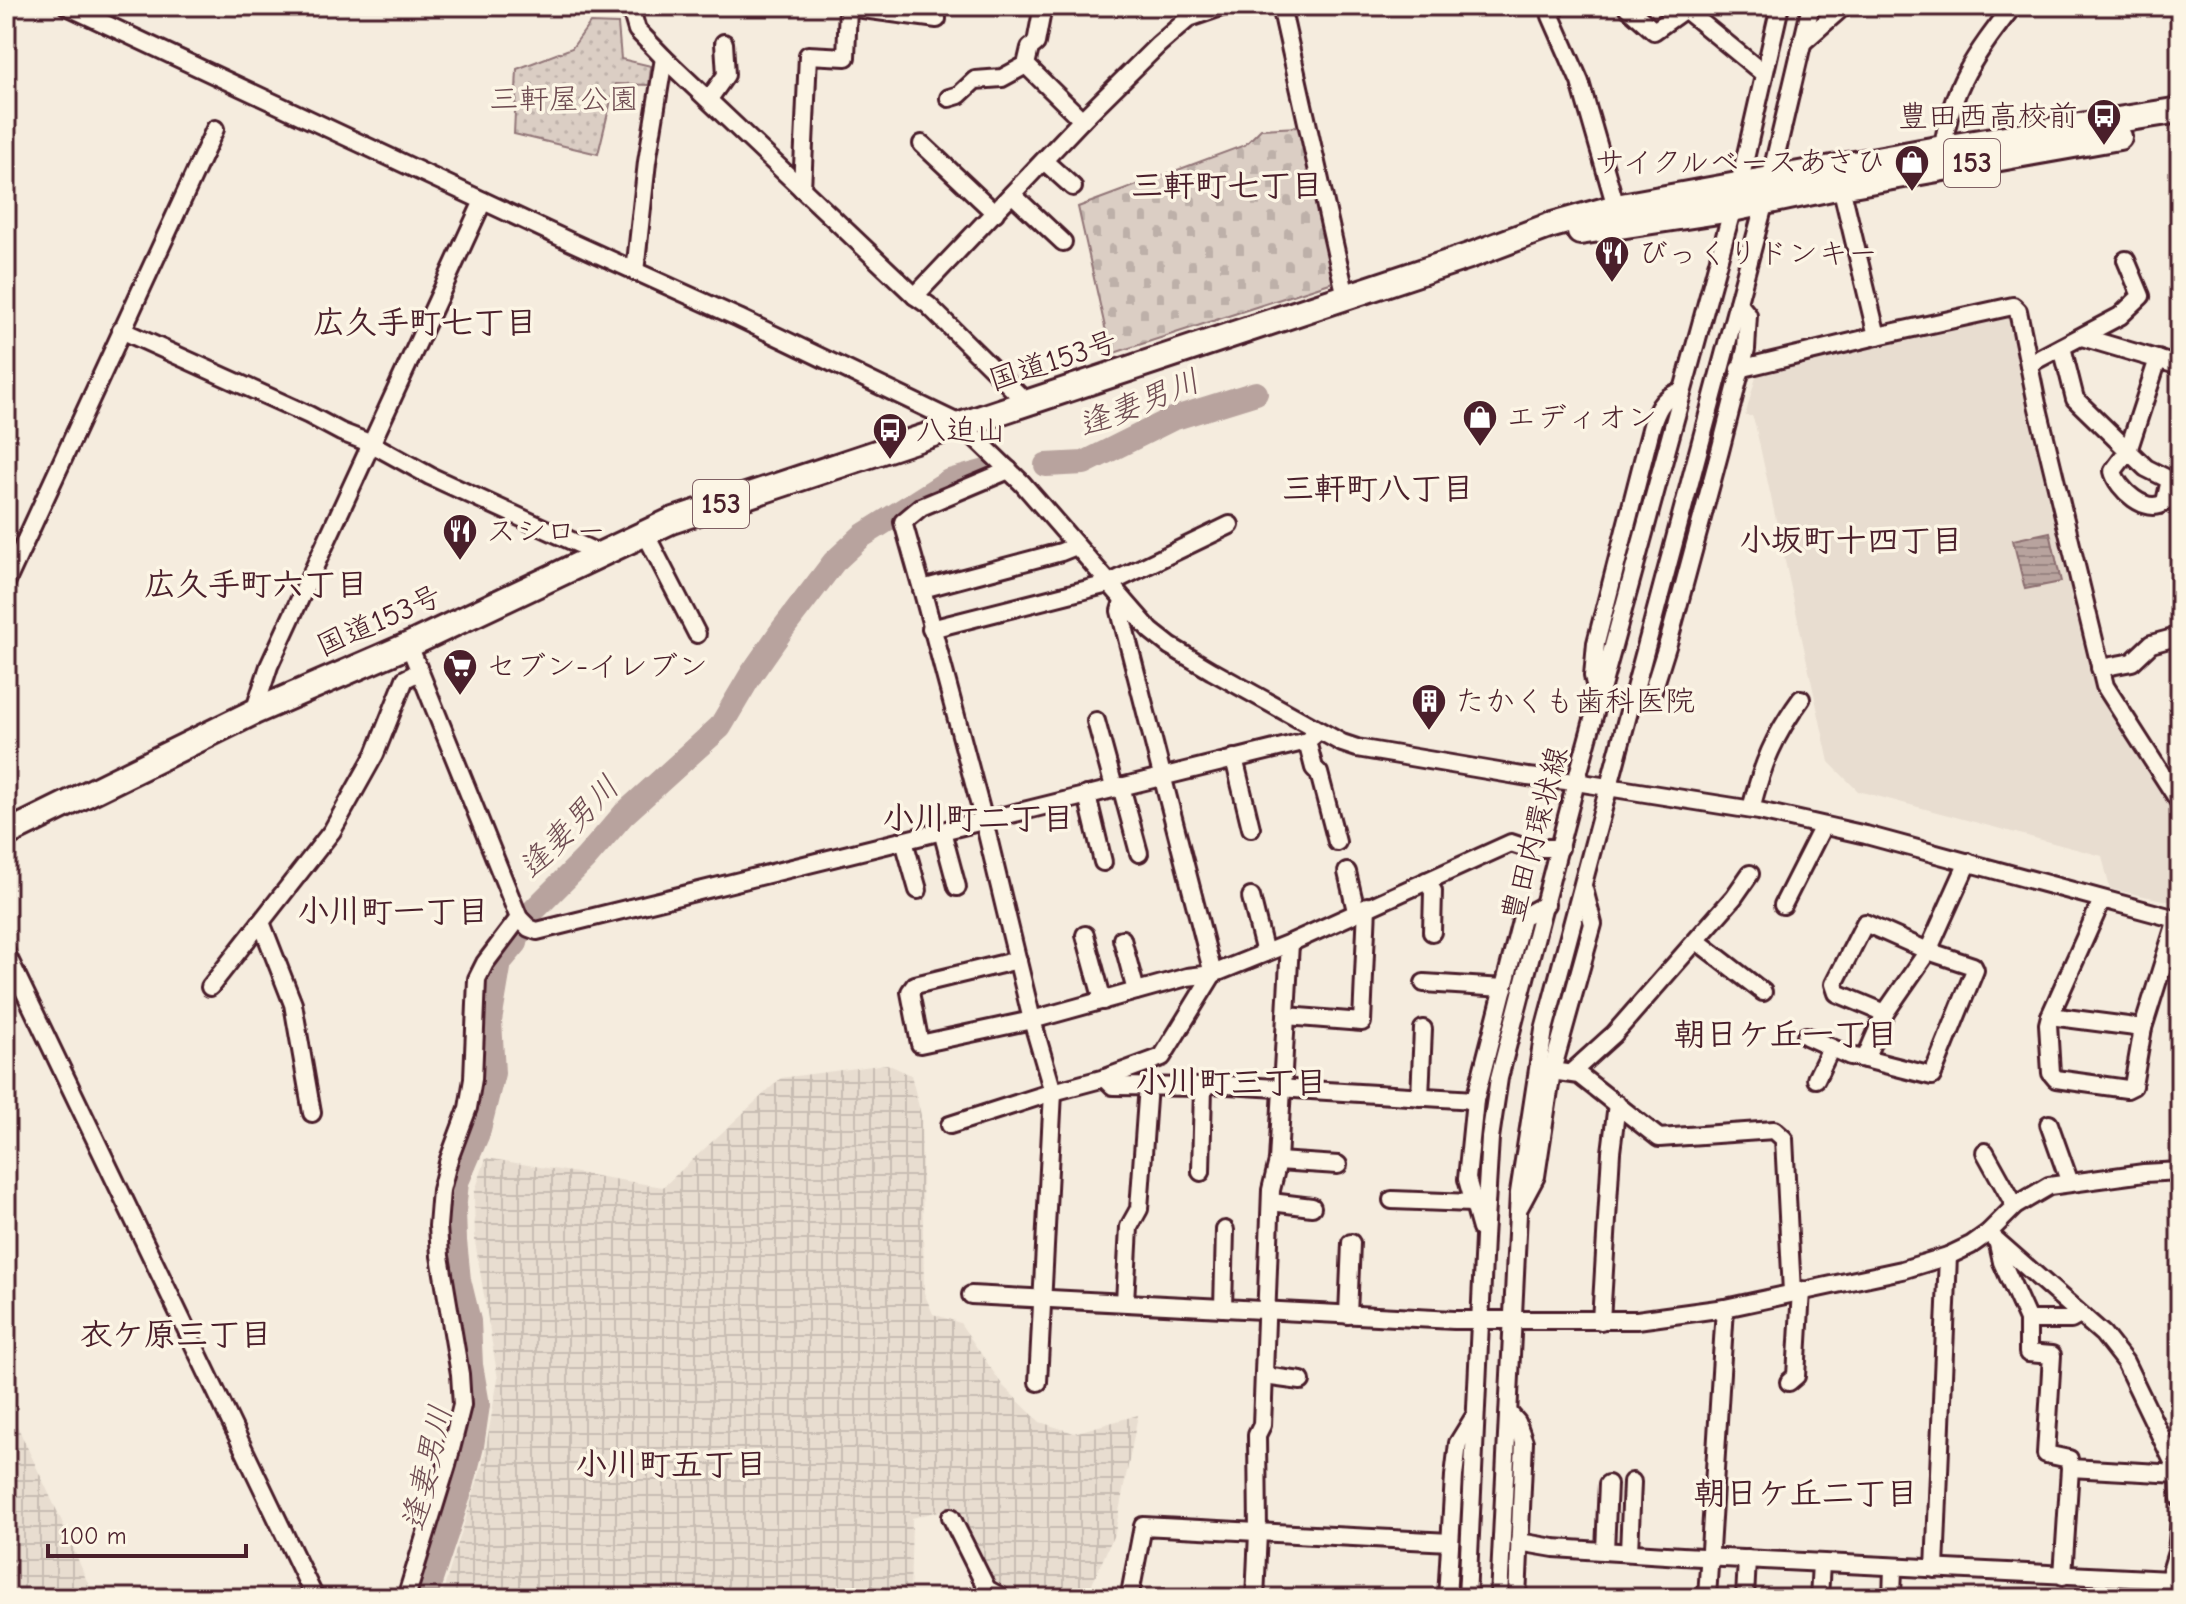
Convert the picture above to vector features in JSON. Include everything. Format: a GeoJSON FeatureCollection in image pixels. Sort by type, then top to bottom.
{"type":"FeatureCollection","features":[{"type":"Feature","properties":{"kind":"highway","name":"国道153号"},"geometry":{"type":"LineString","coordinates":[[1469,256],[1497,256],[1600,228],[1732,209],[1766,190],[1943,148],[2180,110]]}},
{"type":"Feature","properties":{"kind":"highway","name":"国道153号"},"geometry":{"type":"LineString","coordinates":[[6,834],[254,712],[409,645],[671,521],[1469,256],[1549,226],[1616,207],[1739,185],[1766,190],[1841,186],[2180,126]]}},
{"type":"Feature","properties":{"kind":"street"},"geometry":{"type":"LineString","coordinates":[[67,6],[962,425],[1009,470],[1151,631],[1313,736],[1357,748],[1528,777],[1751,809],[1968,862],[2179,920],[2143,1028],[2133,1086],[2123,1090],[2053,1076],[2050,1016],[2102,900]]}},
{"type":"Feature","properties":{"kind":"street"},"geometry":{"type":"LineString","coordinates":[[630,6],[637,30],[664,58],[928,305],[1027,403]]}},
{"type":"Feature","properties":{"kind":"street"},"geometry":{"type":"LineString","coordinates":[[802,189],[808,55],[846,57],[848,7],[937,19],[936,6]]}},
{"type":"Feature","properties":{"kind":"street"},"geometry":{"type":"LineString","coordinates":[[949,98],[959,95],[975,80],[1002,78],[1026,65],[1030,48],[1036,43],[1043,6]]}},
{"type":"Feature","properties":{"kind":"street"},"geometry":{"type":"LineString","coordinates":[[915,296],[1124,77],[1189,18],[1224,6]]}},
{"type":"Feature","properties":{"kind":"street"},"geometry":{"type":"LineString","coordinates":[[1281,6],[1346,297]]}},
{"type":"Feature","properties":{"kind":"street"},"geometry":{"type":"LineString","coordinates":[[1558,6],[1551,16],[1580,82],[1616,207]]}},
{"type":"Feature","properties":{"kind":"street"},"geometry":{"type":"LineString","coordinates":[[1626,6],[1654,31],[1683,7],[1764,74]]}},
{"type":"Feature","properties":{"kind":"street","name":"豊田内環状線"},"geometry":{"type":"LineString","coordinates":[[1467,1598],[1490,1138],[1499,1078],[1576,782],[1739,185],[1780,6]]}},
{"type":"Feature","properties":{"kind":"street","name":"豊田内環状線"},"geometry":{"type":"LineString","coordinates":[[1499,1598],[1518,1208],[1544,1030],[1738,303],[1811,6]]}},
{"type":"Feature","properties":{"kind":"street"},"geometry":{"type":"LineString","coordinates":[[1802,43],[1844,6]]}},
{"type":"Feature","properties":{"kind":"street"},"geometry":{"type":"LineString","coordinates":[[1943,148],[1947,120],[1960,82],[2013,6]]}},
{"type":"Feature","properties":{"kind":"street"},"geometry":{"type":"LineString","coordinates":[[709,99],[726,75],[724,43]]}},
{"type":"Feature","properties":{"kind":"street"},"geometry":{"type":"LineString","coordinates":[[635,272],[647,162],[664,58]]}},
{"type":"Feature","properties":{"kind":"street"},"geometry":{"type":"LineString","coordinates":[[1026,65],[1082,120]]}},
{"type":"Feature","properties":{"kind":"street"},"geometry":{"type":"LineString","coordinates":[[6,583],[215,129]]}},
{"type":"Feature","properties":{"kind":"street"},"geometry":{"type":"LineString","coordinates":[[922,144],[995,213]]}},
{"type":"Feature","properties":{"kind":"street"},"geometry":{"type":"LineString","coordinates":[[1044,161],[1073,187]]}},
{"type":"Feature","properties":{"kind":"street"},"geometry":{"type":"LineString","coordinates":[[1841,186],[1877,336]]}},
{"type":"Feature","properties":{"kind":"street"},"geometry":{"type":"LineString","coordinates":[[1012,194],[1063,242]]}},
{"type":"Feature","properties":{"kind":"street"},"geometry":{"type":"LineString","coordinates":[[254,712],[269,666],[483,201]]}},
{"type":"Feature","properties":{"kind":"street"},"geometry":{"type":"LineString","coordinates":[[2029,364],[2120,316],[2141,296],[2126,260]]}},
{"type":"Feature","properties":{"kind":"street"},"geometry":{"type":"LineString","coordinates":[[1632,701],[1652,694],[1669,640],[1746,349],[1748,315],[1738,303]]}},
{"type":"Feature","properties":{"kind":"street"},"geometry":{"type":"LineString","coordinates":[[1739,369],[2013,306],[2018,311],[2105,686],[2180,803]]}},
{"type":"Feature","properties":{"kind":"street"},"geometry":{"type":"LineString","coordinates":[[121,330],[372,444],[430,476],[598,553]]}},
{"type":"Feature","properties":{"kind":"street"},"geometry":{"type":"LineString","coordinates":[[2082,337],[2180,366]]}},
{"type":"Feature","properties":{"kind":"street"},"geometry":{"type":"LineString","coordinates":[[2062,347],[2075,399],[2128,451],[2158,359]]}},
{"type":"Feature","properties":{"kind":"street"},"geometry":{"type":"LineString","coordinates":[[1599,701],[1593,676],[1596,643],[1655,417],[1658,406],[1669,396],[1681,394]]}},
{"type":"Feature","properties":{"kind":"street"},"geometry":{"type":"LineString","coordinates":[[1009,470],[921,507],[903,522],[1053,1092],[1038,1382]]}},
{"type":"Feature","properties":{"kind":"street"},"geometry":{"type":"LineString","coordinates":[[931,629],[1108,584],[1230,525]]}},
{"type":"Feature","properties":{"kind":"street"},"geometry":{"type":"LineString","coordinates":[[645,533],[697,634]]}},
{"type":"Feature","properties":{"kind":"street"},"geometry":{"type":"LineString","coordinates":[[922,589],[1076,546]]}},
{"type":"Feature","properties":{"kind":"street"},"geometry":{"type":"LineString","coordinates":[[950,1125],[1105,1078],[1162,1057],[1213,974],[1120,611],[1123,601]]}},
{"type":"Feature","properties":{"kind":"street"},"geometry":{"type":"LineString","coordinates":[[2100,668],[2132,662],[2151,644],[2180,636]]}},
{"type":"Feature","properties":{"kind":"street"},"geometry":{"type":"LineString","coordinates":[[409,645],[519,918],[537,931],[1313,736]]}},
{"type":"Feature","properties":{"kind":"street"},"geometry":{"type":"LineString","coordinates":[[210,987],[332,831],[375,754],[405,679],[419,672]]}},
{"type":"Feature","properties":{"kind":"street"},"geometry":{"type":"LineString","coordinates":[[1751,809],[1762,767],[1779,729],[1801,699]]}},
{"type":"Feature","properties":{"kind":"street"},"geometry":{"type":"LineString","coordinates":[[1096,721],[1139,853]]}},
{"type":"Feature","properties":{"kind":"street"},"geometry":{"type":"LineString","coordinates":[[1313,736],[1314,768],[1319,773],[1337,842]]}},
{"type":"Feature","properties":{"kind":"street"},"geometry":{"type":"LineString","coordinates":[[1234,758],[1251,828]]}},
{"type":"Feature","properties":{"kind":"street"},"geometry":{"type":"LineString","coordinates":[[1087,795],[1103,862]]}},
{"type":"Feature","properties":{"kind":"street"},"geometry":{"type":"LineString","coordinates":[[1783,905],[1823,826]]}},
{"type":"Feature","properties":{"kind":"street"},"geometry":{"type":"LineString","coordinates":[[942,831],[957,887]]}},
{"type":"Feature","properties":{"kind":"street"},"geometry":{"type":"LineString","coordinates":[[904,841],[918,890]]}},
{"type":"Feature","properties":{"kind":"street"},"geometry":{"type":"LineString","coordinates":[[1018,960],[915,985],[910,992],[920,1044],[1032,1020],[1187,977],[1213,974],[1290,943],[1511,843],[1526,848],[1560,848]]}},
{"type":"Feature","properties":{"kind":"street"},"geometry":{"type":"LineString","coordinates":[[1865,1059],[1885,1013],[1928,951],[1968,862]]}},
{"type":"Feature","properties":{"kind":"street"},"geometry":{"type":"LineString","coordinates":[[1286,1016],[1362,1022],[1362,909],[1347,872]]}},
{"type":"Feature","properties":{"kind":"street"},"geometry":{"type":"LineString","coordinates":[[1572,1072],[1614,1034],[1697,941],[1750,874]]}},
{"type":"Feature","properties":{"kind":"street"},"geometry":{"type":"LineString","coordinates":[[1426,881],[1433,891],[1432,932]]}},
{"type":"Feature","properties":{"kind":"street"},"geometry":{"type":"LineString","coordinates":[[1518,1208],[1536,1176],[1552,1071],[1593,924],[1583,888]]}},
{"type":"Feature","properties":{"kind":"street"},"geometry":{"type":"LineString","coordinates":[[1251,897],[1265,953]]}},
{"type":"Feature","properties":{"kind":"street"},"geometry":{"type":"LineString","coordinates":[[1484,1238],[1467,1179],[1475,1100],[1522,917],[1546,904]]}},
{"type":"Feature","properties":{"kind":"street"},"geometry":{"type":"LineString","coordinates":[[406,1598],[451,1454],[462,1405],[460,1374],[440,1256],[438,1226],[441,1190],[466,1115],[471,1088],[477,979],[485,963],[519,918]]}},
{"type":"Feature","properties":{"kind":"street"},"geometry":{"type":"LineString","coordinates":[[261,922],[293,1004],[312,1113]]}},
{"type":"Feature","properties":{"kind":"street"},"geometry":{"type":"LineString","coordinates":[[1806,1036],[1865,1059],[1932,1076],[1975,970],[1973,966],[1928,951],[1868,923],[1862,925],[1834,984],[1835,989],[1837,993],[1885,1013]]}},
{"type":"Feature","properties":{"kind":"street"},"geometry":{"type":"LineString","coordinates":[[1085,935],[1103,1001]]}},
{"type":"Feature","properties":{"kind":"street"},"geometry":{"type":"LineString","coordinates":[[1122,939],[1136,991]]}},
{"type":"Feature","properties":{"kind":"street"},"geometry":{"type":"LineString","coordinates":[[1697,941],[1763,992]]}},
{"type":"Feature","properties":{"kind":"street"},"geometry":{"type":"LineString","coordinates":[[1255,1598],[1257,1435],[1262,1425],[1271,1190],[1278,1161],[1290,943]]}},
{"type":"Feature","properties":{"kind":"street"},"geometry":{"type":"LineString","coordinates":[[6,953],[315,1598]]}},
{"type":"Feature","properties":{"kind":"street"},"geometry":{"type":"LineString","coordinates":[[1424,983],[1504,988]]}},
{"type":"Feature","properties":{"kind":"street"},"geometry":{"type":"LineString","coordinates":[[2050,1016],[2143,1028]]}},
{"type":"Feature","properties":{"kind":"street"},"geometry":{"type":"LineString","coordinates":[[1420,1097],[1423,1029]]}},
{"type":"Feature","properties":{"kind":"street"},"geometry":{"type":"LineString","coordinates":[[1816,1079],[1831,1048]]}},
{"type":"Feature","properties":{"kind":"street"},"geometry":{"type":"LineString","coordinates":[[1552,1071],[1572,1072],[1659,1138],[1774,1130],[1784,1139],[1796,1291],[1796,1376],[1789,1382]]}},
{"type":"Feature","properties":{"kind":"street"},"geometry":{"type":"LineString","coordinates":[[1105,1078],[1113,1086],[1203,1087],[1211,1084],[1475,1100]]}},
{"type":"Feature","properties":{"kind":"street"},"geometry":{"type":"LineString","coordinates":[[1125,1302],[1129,1227],[1139,1209],[1148,1085]]}},
{"type":"Feature","properties":{"kind":"street"},"geometry":{"type":"LineString","coordinates":[[1201,1172],[1203,1087]]}},
{"type":"Feature","properties":{"kind":"street"},"geometry":{"type":"LineString","coordinates":[[1601,1321],[1611,1152],[1617,1104]]}},
{"type":"Feature","properties":{"kind":"street"},"geometry":{"type":"LineString","coordinates":[[2049,1124],[2070,1183]]}},
{"type":"Feature","properties":{"kind":"street"},"geometry":{"type":"LineString","coordinates":[[1985,1152],[2015,1206]]}},
{"type":"Feature","properties":{"kind":"street"},"geometry":{"type":"LineString","coordinates":[[1278,1161],[1338,1165]]}},
{"type":"Feature","properties":{"kind":"street"},"geometry":{"type":"LineString","coordinates":[[971,1295],[1348,1315],[1637,1320],[1725,1308],[1902,1270],[1993,1238],[2015,1206],[2049,1186],[2180,1171]]}},
{"type":"Feature","properties":{"kind":"street"},"geometry":{"type":"LineString","coordinates":[[1392,1200],[1472,1203]]}},
{"type":"Feature","properties":{"kind":"street"},"geometry":{"type":"LineString","coordinates":[[1271,1202],[1312,1207]]}},
{"type":"Feature","properties":{"kind":"street"},"geometry":{"type":"LineString","coordinates":[[1223,1308],[1225,1230]]}},
{"type":"Feature","properties":{"kind":"street"},"geometry":{"type":"LineString","coordinates":[[1993,1238],[2103,1334],[2125,1362],[2179,1474],[2180,1499]]}},
{"type":"Feature","properties":{"kind":"street"},"geometry":{"type":"LineString","coordinates":[[1993,1238],[2028,1320],[2028,1353],[2052,1355],[2046,1454],[2069,1459],[2070,1468],[2063,1576]]}},
{"type":"Feature","properties":{"kind":"street"},"geometry":{"type":"LineString","coordinates":[[1348,1315],[1351,1243]]}},
{"type":"Feature","properties":{"kind":"street"},"geometry":{"type":"LineString","coordinates":[[1935,1569],[1948,1256]]}},
{"type":"Feature","properties":{"kind":"street"},"geometry":{"type":"LineString","coordinates":[[1707,1598],[1725,1308]]}},
{"type":"Feature","properties":{"kind":"street"},"geometry":{"type":"LineString","coordinates":[[2028,1320],[2071,1320],[2080,1315]]}},
{"type":"Feature","properties":{"kind":"street"},"geometry":{"type":"LineString","coordinates":[[1264,1376],[1301,1381]]}},
{"type":"Feature","properties":{"kind":"street"},"geometry":{"type":"LineString","coordinates":[[1509,1413],[1517,1422],[1524,1442],[1517,1598]]}},
{"type":"Feature","properties":{"kind":"street"},"geometry":{"type":"LineString","coordinates":[[1447,1598],[1458,1443],[1475,1415]]}},
{"type":"Feature","properties":{"kind":"street"},"geometry":{"type":"LineString","coordinates":[[2070,1468],[2179,1474]]}},
{"type":"Feature","properties":{"kind":"street"},"geometry":{"type":"LineString","coordinates":[[1629,1552],[1632,1482]]}},
{"type":"Feature","properties":{"kind":"street"},"geometry":{"type":"LineString","coordinates":[[1605,1550],[1608,1484]]}},
{"type":"Feature","properties":{"kind":"street"},"geometry":{"type":"LineString","coordinates":[[951,1517],[987,1589],[1003,1598]]}},
{"type":"Feature","properties":{"kind":"street"},"geometry":{"type":"LineString","coordinates":[[1519,1542],[1554,1548],[2063,1576],[2169,1591],[2180,1520]]}},
{"type":"Feature","properties":{"kind":"street"},"geometry":{"type":"LineString","coordinates":[[1126,1598],[1130,1594],[1143,1526],[1450,1542]]}},
{"type":"Feature","properties":{"kind":"street"},"geometry":{"type":"LineString","coordinates":[[1745,1598],[1747,1559]]}},
{"type":"Feature","properties":{"kind":"street"},"geometry":{"type":"LineString","coordinates":[[1819,1598],[1821,1563]]}},
{"type":"Feature","properties":{"kind":"street"},"geometry":{"type":"LineString","coordinates":[[1892,1598],[1893,1567]]}},
{"type":"Feature","properties":{"kind":"shaded area"},"geometry":{"type":"Polygon","coordinates":[[[2008,314],[2015,318],[2098,678],[2180,816],[2180,898],[2173,902],[2110,889],[2102,856],[1858,791],[1829,762],[1755,424],[1752,416],[1745,416],[1758,370],[2008,314]]]}},
{"type":"Feature","properties":{"kind":"shaded area"},"geometry":{"type":"Polygon","coordinates":[[[2050,532],[2061,582],[2025,589],[2013,540],[2050,532]]]}},
{"type":"Feature","properties":{"kind":"shaded area"},"geometry":{"type":"Polygon","coordinates":[[[887,1064],[911,1075],[921,1115],[924,1293],[933,1314],[960,1323],[1003,1386],[1040,1422],[1074,1433],[1138,1415],[1115,1532],[1090,1589],[1047,1598],[1012,1598],[979,1573],[947,1509],[912,1518],[910,1598],[441,1598],[483,1463],[498,1379],[475,1241],[474,1194],[486,1158],[663,1187],[781,1078],[887,1064]]]}},
{"type":"Feature","properties":{"kind":"shaded area"},"geometry":{"type":"Polygon","coordinates":[[[6,1402],[64,1526],[94,1598],[6,1598],[6,1402]]]}},
{"type":"Feature","properties":{"kind":"green space","name":"三軒屋公園"},"geometry":{"type":"Polygon","coordinates":[[[590,23],[618,24],[621,59],[651,66],[649,85],[615,84],[598,154],[514,134],[517,69],[572,48],[590,23]]]}},
{"type":"Feature","properties":{"kind":"green space"},"geometry":{"type":"Polygon","coordinates":[[[1298,127],[1336,281],[1111,354],[1078,207],[1245,145],[1261,129],[1298,127]]]}},
{"type":"Feature","properties":{"kind":"waterway","name":"逢妻男川"},"geometry":{"type":"LineString","coordinates":[[1046,465],[1084,463],[1172,419],[1256,393]]}},
{"type":"Feature","properties":{"kind":"waterway","name":"逢妻男川"},"geometry":{"type":"LineString","coordinates":[[425,1598],[462,1486],[478,1405],[471,1365],[469,1321],[459,1280],[454,1211],[457,1182],[478,1133],[493,1073],[490,1021],[500,962],[516,943],[520,924],[585,859],[624,814],[720,727],[752,673],[834,562],[862,536],[949,481],[989,470]]}},
{"type":"Feature","properties":{"kind":"place","name":"豊田西高校前"},"geometry":{"type":"Point","coordinates":[2104,147]}},
{"type":"Feature","properties":{"kind":"place","name":"サイクルベースあさひ"},"geometry":{"type":"Point","coordinates":[1912,193]}},
{"type":"Feature","properties":{"kind":"place","name":"びっくりドンキー"},"geometry":{"type":"Point","coordinates":[1612,284]}},
{"type":"Feature","properties":{"kind":"place","name":"エディオン"},"geometry":{"type":"Point","coordinates":[1480,448]}},
{"type":"Feature","properties":{"kind":"place","name":"八迫山"},"geometry":{"type":"Point","coordinates":[890,461]}},
{"type":"Feature","properties":{"kind":"place","name":"スシロー"},"geometry":{"type":"Point","coordinates":[460,562]}},
{"type":"Feature","properties":{"kind":"place","name":"セブン-イレブン"},"geometry":{"type":"Point","coordinates":[460,697]}},
{"type":"Feature","properties":{"kind":"place","name":"たかくも歯科医院"},"geometry":{"type":"Point","coordinates":[1429,732]}},
{"type":"Feature","properties":{"kind":"district","name":"三軒町七丁目"},"geometry":{"type":"Point","coordinates":[1227,185]}},
{"type":"Feature","properties":{"kind":"district","name":"広久手町七丁目"},"geometry":{"type":"Point","coordinates":[425,322]}},
{"type":"Feature","properties":{"kind":"district","name":"三軒町八丁目"},"geometry":{"type":"Point","coordinates":[1378,488]}},
{"type":"Feature","properties":{"kind":"district","name":"小坂町十四丁目"},"geometry":{"type":"Point","coordinates":[1851,540]}},
{"type":"Feature","properties":{"kind":"district","name":"広久手町六丁目"},"geometry":{"type":"Point","coordinates":[256,584]}},
{"type":"Feature","properties":{"kind":"district","name":"小川町二丁目"},"geometry":{"type":"Point","coordinates":[978,818]}},
{"type":"Feature","properties":{"kind":"district","name":"小川町一丁目"},"geometry":{"type":"Point","coordinates":[393,911]}},
{"type":"Feature","properties":{"kind":"district","name":"朝日ケ丘一丁目"},"geometry":{"type":"Point","coordinates":[1786,1034]}},
{"type":"Feature","properties":{"kind":"district","name":"小川町三丁目"},"geometry":{"type":"Point","coordinates":[1231,1082]}},
{"type":"Feature","properties":{"kind":"district","name":"衣ケ原三丁目"},"geometry":{"type":"Point","coordinates":[176,1334]}},
{"type":"Feature","properties":{"kind":"district","name":"小川町五丁目"},"geometry":{"type":"Point","coordinates":[671,1464]}},
{"type":"Feature","properties":{"kind":"district","name":"朝日ケ丘二丁目"},"geometry":{"type":"Point","coordinates":[1806,1493]}}]}
